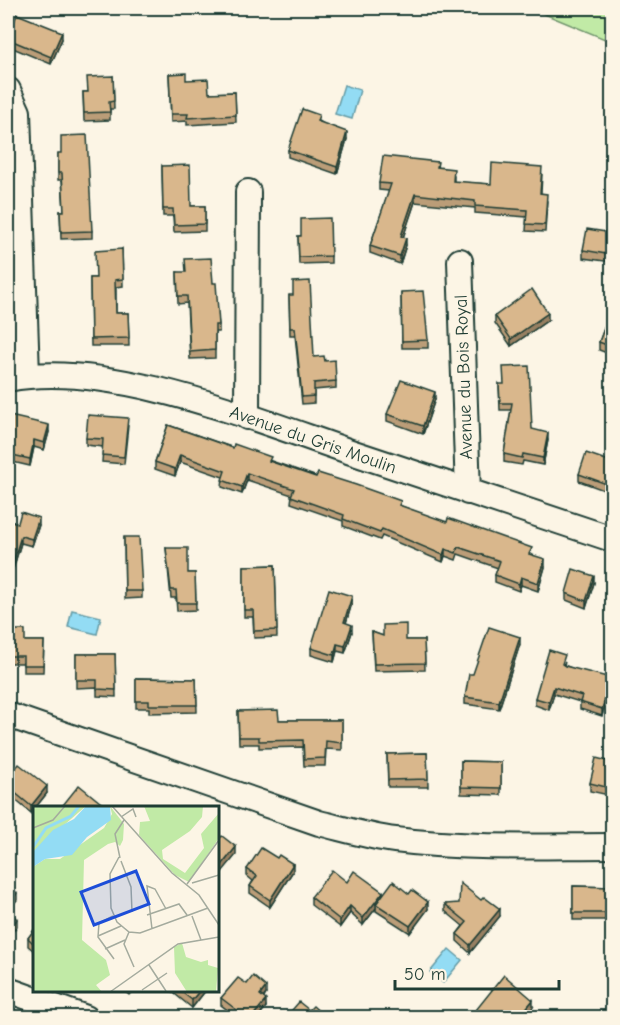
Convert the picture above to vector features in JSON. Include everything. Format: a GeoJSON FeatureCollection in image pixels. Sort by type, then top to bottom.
{"type":"FeatureCollection","features":[{"type":"Feature","properties":{"kind":"street"},"geometry":{"type":"LineString","coordinates":[[8,90],[18,112],[17,377]]}},
{"type":"Feature","properties":{"kind":"street"},"geometry":{"type":"LineString","coordinates":[[247,417],[248,192]]}},
{"type":"Feature","properties":{"kind":"street","name":"Avenue du Bois Royal"},"geometry":{"type":"LineString","coordinates":[[460,261],[468,492]]}},
{"type":"Feature","properties":{"kind":"street","name":"Avenue du Gris Moulin"},"geometry":{"type":"LineString","coordinates":[[17,377],[65,374],[165,391],[612,539]]}},
{"type":"Feature","properties":{"kind":"street"},"geometry":{"type":"LineString","coordinates":[[8,715],[319,823],[393,840],[471,846],[612,846]]}},
{"type":"Feature","properties":{"kind":"street"},"geometry":{"type":"LineString","coordinates":[[8,990],[86,1017]]}},
{"type":"Feature","properties":{"kind":"green space"},"geometry":{"type":"Polygon","coordinates":[[[530,8],[612,8],[612,42],[530,8]]]}},
{"type":"Feature","properties":{"kind":"water"},"geometry":{"type":"Polygon","coordinates":[[[344,85],[360,90],[352,119],[335,114],[344,85]]]}},
{"type":"Feature","properties":{"kind":"water"},"geometry":{"type":"Polygon","coordinates":[[[72,610],[101,617],[97,634],[68,627],[72,610]]]}},
{"type":"Feature","properties":{"kind":"water"},"geometry":{"type":"Polygon","coordinates":[[[449,949],[462,960],[443,983],[430,972],[449,949]]]}},
{"type":"Feature","properties":{"kind":"building"},"geometry":{"type":"Polygon","coordinates":[[[17,14],[62,32],[51,57],[8,39],[17,14]]]}},
{"type":"Feature","properties":{"kind":"building"},"geometry":{"type":"Polygon","coordinates":[[[186,73],[186,80],[208,79],[209,93],[235,92],[236,115],[187,118],[188,114],[171,114],[169,74],[186,73]]]}},
{"type":"Feature","properties":{"kind":"building"},"geometry":{"type":"Polygon","coordinates":[[[113,76],[114,101],[109,102],[110,112],[84,113],[83,92],[88,92],[87,77],[113,76]]]}},
{"type":"Feature","properties":{"kind":"building"},"geometry":{"type":"Polygon","coordinates":[[[302,109],[319,115],[317,121],[347,132],[337,167],[288,150],[302,109]]]}},
{"type":"Feature","properties":{"kind":"building"},"geometry":{"type":"Polygon","coordinates":[[[87,135],[92,231],[61,232],[60,211],[64,211],[62,173],[58,173],[58,153],[61,153],[61,136],[87,135]]]}},
{"type":"Feature","properties":{"kind":"building"},"geometry":{"type":"Polygon","coordinates":[[[383,156],[438,162],[437,167],[454,169],[453,181],[491,184],[492,163],[542,167],[540,193],[547,194],[545,225],[526,224],[527,210],[475,206],[475,201],[415,194],[401,236],[406,238],[400,256],[370,246],[391,184],[379,183],[383,156]]]}},
{"type":"Feature","properties":{"kind":"building"},"geometry":{"type":"Polygon","coordinates":[[[190,165],[191,206],[205,206],[205,224],[174,225],[173,209],[163,209],[162,166],[190,165]]]}},
{"type":"Feature","properties":{"kind":"building"},"geometry":{"type":"Polygon","coordinates":[[[330,218],[331,256],[299,257],[298,236],[301,236],[301,219],[330,218]]]}},
{"type":"Feature","properties":{"kind":"building"},"geometry":{"type":"Polygon","coordinates":[[[587,229],[612,233],[612,255],[583,250],[587,229]]]}},
{"type":"Feature","properties":{"kind":"building"},"geometry":{"type":"Polygon","coordinates":[[[122,249],[123,279],[115,280],[116,313],[128,313],[129,338],[91,339],[90,278],[96,278],[95,251],[122,249]]]}},
{"type":"Feature","properties":{"kind":"building"},"geometry":{"type":"Polygon","coordinates":[[[211,258],[213,283],[216,283],[219,325],[215,325],[215,350],[190,352],[187,296],[178,296],[177,272],[186,272],[185,259],[211,258]]]}},
{"type":"Feature","properties":{"kind":"building"},"geometry":{"type":"Polygon","coordinates":[[[310,281],[314,357],[324,356],[325,361],[335,360],[336,381],[314,383],[314,396],[302,397],[295,328],[290,328],[289,295],[293,295],[293,282],[310,281]]]}},
{"type":"Feature","properties":{"kind":"building"},"geometry":{"type":"Polygon","coordinates":[[[532,289],[548,313],[511,339],[495,316],[532,289]]]}},
{"type":"Feature","properties":{"kind":"building"},"geometry":{"type":"Polygon","coordinates":[[[423,291],[428,340],[402,341],[401,292],[423,291]]]}},
{"type":"Feature","properties":{"kind":"building"},"geometry":{"type":"Polygon","coordinates":[[[612,307],[612,347],[599,342],[612,307]]]}},
{"type":"Feature","properties":{"kind":"building"},"geometry":{"type":"Polygon","coordinates":[[[529,366],[532,429],[548,433],[543,458],[523,454],[522,458],[504,454],[512,403],[500,403],[499,384],[504,384],[503,367],[529,366]]]}},
{"type":"Feature","properties":{"kind":"building"},"geometry":{"type":"Polygon","coordinates":[[[401,380],[435,392],[423,426],[387,414],[401,380]]]}},
{"type":"Feature","properties":{"kind":"building"},"geometry":{"type":"Polygon","coordinates":[[[88,415],[128,418],[124,457],[102,455],[103,439],[86,438],[88,415]]]}},
{"type":"Feature","properties":{"kind":"building"},"geometry":{"type":"Polygon","coordinates":[[[10,416],[49,425],[44,443],[34,440],[30,459],[8,454],[10,416]]]}},
{"type":"Feature","properties":{"kind":"building"},"geometry":{"type":"Polygon","coordinates":[[[168,425],[233,448],[234,444],[271,457],[269,461],[316,477],[318,473],[356,485],[401,501],[399,505],[447,522],[448,518],[532,548],[529,554],[545,559],[538,583],[521,577],[519,584],[495,575],[500,561],[458,547],[456,553],[445,549],[443,555],[382,529],[380,533],[343,519],[344,515],[291,496],[294,489],[247,473],[242,487],[222,480],[225,471],[180,455],[175,469],[155,462],[168,425]]]}},
{"type":"Feature","properties":{"kind":"building"},"geometry":{"type":"Polygon","coordinates":[[[586,453],[612,462],[612,486],[579,474],[586,453]]]}},
{"type":"Feature","properties":{"kind":"building"},"geometry":{"type":"Polygon","coordinates":[[[21,512],[39,518],[32,539],[21,536],[13,562],[8,560],[8,520],[18,523],[21,512]]]}},
{"type":"Feature","properties":{"kind":"building"},"geometry":{"type":"Polygon","coordinates":[[[124,537],[139,537],[142,591],[125,591],[124,537]]]}},
{"type":"Feature","properties":{"kind":"building"},"geometry":{"type":"Polygon","coordinates":[[[166,548],[188,548],[188,573],[195,573],[196,603],[177,603],[176,590],[171,590],[166,548]]]}},
{"type":"Feature","properties":{"kind":"building"},"geometry":{"type":"Polygon","coordinates":[[[275,565],[277,630],[254,631],[253,610],[244,610],[244,566],[275,565]]]}},
{"type":"Feature","properties":{"kind":"building"},"geometry":{"type":"Polygon","coordinates":[[[573,569],[594,576],[586,601],[566,593],[573,569]]]}},
{"type":"Feature","properties":{"kind":"building"},"geometry":{"type":"Polygon","coordinates":[[[329,589],[352,596],[344,622],[352,625],[345,646],[337,644],[334,655],[311,648],[329,589]]]}},
{"type":"Feature","properties":{"kind":"building"},"geometry":{"type":"Polygon","coordinates":[[[406,624],[406,640],[424,640],[425,663],[374,664],[372,632],[383,636],[383,625],[406,624]]]}},
{"type":"Feature","properties":{"kind":"building"},"geometry":{"type":"Polygon","coordinates":[[[489,627],[520,637],[499,702],[465,697],[469,674],[473,674],[489,627]]]}},
{"type":"Feature","properties":{"kind":"building"},"geometry":{"type":"Polygon","coordinates":[[[8,630],[25,630],[25,641],[44,641],[43,665],[23,665],[23,656],[8,656],[8,630]]]}},
{"type":"Feature","properties":{"kind":"building"},"geometry":{"type":"Polygon","coordinates":[[[549,650],[565,655],[562,664],[565,666],[611,678],[602,709],[580,702],[582,696],[554,687],[549,702],[535,698],[549,650]]]}},
{"type":"Feature","properties":{"kind":"building"},"geometry":{"type":"Polygon","coordinates":[[[76,654],[115,654],[116,690],[97,689],[97,680],[76,680],[76,654]]]}},
{"type":"Feature","properties":{"kind":"building"},"geometry":{"type":"Polygon","coordinates":[[[136,678],[196,679],[197,705],[149,705],[149,701],[136,701],[136,678]]]}},
{"type":"Feature","properties":{"kind":"building"},"geometry":{"type":"Polygon","coordinates":[[[278,710],[279,720],[342,720],[342,743],[326,741],[325,758],[304,759],[303,740],[259,741],[259,737],[239,737],[238,711],[278,710]]]}},
{"type":"Feature","properties":{"kind":"building"},"geometry":{"type":"Polygon","coordinates":[[[427,753],[428,779],[388,780],[387,754],[427,753]]]}},
{"type":"Feature","properties":{"kind":"building"},"geometry":{"type":"Polygon","coordinates":[[[596,758],[612,762],[612,794],[609,793],[610,788],[590,783],[596,758]]]}},
{"type":"Feature","properties":{"kind":"building"},"geometry":{"type":"Polygon","coordinates":[[[461,761],[501,762],[501,788],[461,787],[461,761]]]}},
{"type":"Feature","properties":{"kind":"building"},"geometry":{"type":"Polygon","coordinates":[[[19,764],[47,786],[31,806],[8,787],[8,778],[19,764]]]}},
{"type":"Feature","properties":{"kind":"building"},"geometry":{"type":"Polygon","coordinates":[[[79,785],[105,806],[64,806],[63,805],[79,785]]]}},
{"type":"Feature","properties":{"kind":"building"},"geometry":{"type":"Polygon","coordinates":[[[222,836],[236,847],[219,869],[219,839],[222,836]]]}},
{"type":"Feature","properties":{"kind":"building"},"geometry":{"type":"Polygon","coordinates":[[[261,848],[293,864],[270,900],[250,886],[257,876],[247,869],[261,848]]]}},
{"type":"Feature","properties":{"kind":"building"},"geometry":{"type":"Polygon","coordinates":[[[332,870],[347,882],[354,871],[383,892],[363,918],[350,906],[340,920],[311,897],[332,870]]]}},
{"type":"Feature","properties":{"kind":"building"},"geometry":{"type":"Polygon","coordinates":[[[393,881],[409,894],[412,890],[428,902],[410,926],[376,904],[393,881]]]}},
{"type":"Feature","properties":{"kind":"building"},"geometry":{"type":"Polygon","coordinates":[[[460,883],[481,900],[484,897],[500,909],[470,945],[457,934],[467,922],[445,904],[459,903],[460,883]]]}},
{"type":"Feature","properties":{"kind":"building"},"geometry":{"type":"Polygon","coordinates":[[[8,885],[17,893],[8,903],[8,885]]]}},
{"type":"Feature","properties":{"kind":"building"},"geometry":{"type":"Polygon","coordinates":[[[573,886],[612,887],[612,913],[573,913],[573,886]]]}},
{"type":"Feature","properties":{"kind":"building"},"geometry":{"type":"Polygon","coordinates":[[[8,910],[17,919],[8,930],[8,910]]]}},
{"type":"Feature","properties":{"kind":"building"},"geometry":{"type":"Polygon","coordinates":[[[33,931],[33,943],[28,938],[33,931]]]}},
{"type":"Feature","properties":{"kind":"building"},"geometry":{"type":"Polygon","coordinates":[[[504,975],[533,1000],[519,1017],[486,1017],[476,1010],[504,975]]]}},
{"type":"Feature","properties":{"kind":"building"},"geometry":{"type":"Polygon","coordinates":[[[253,976],[266,987],[260,995],[266,1000],[252,1017],[246,1017],[221,998],[238,978],[247,984],[253,976]]]}},
{"type":"Feature","properties":{"kind":"building"},"geometry":{"type":"Polygon","coordinates":[[[182,992],[198,992],[192,1000],[182,992]]]}},
{"type":"Feature","properties":{"kind":"building"},"geometry":{"type":"Polygon","coordinates":[[[299,1002],[309,1010],[313,1006],[322,1014],[325,1011],[334,1017],[286,1017],[299,1002]]]}}]}
